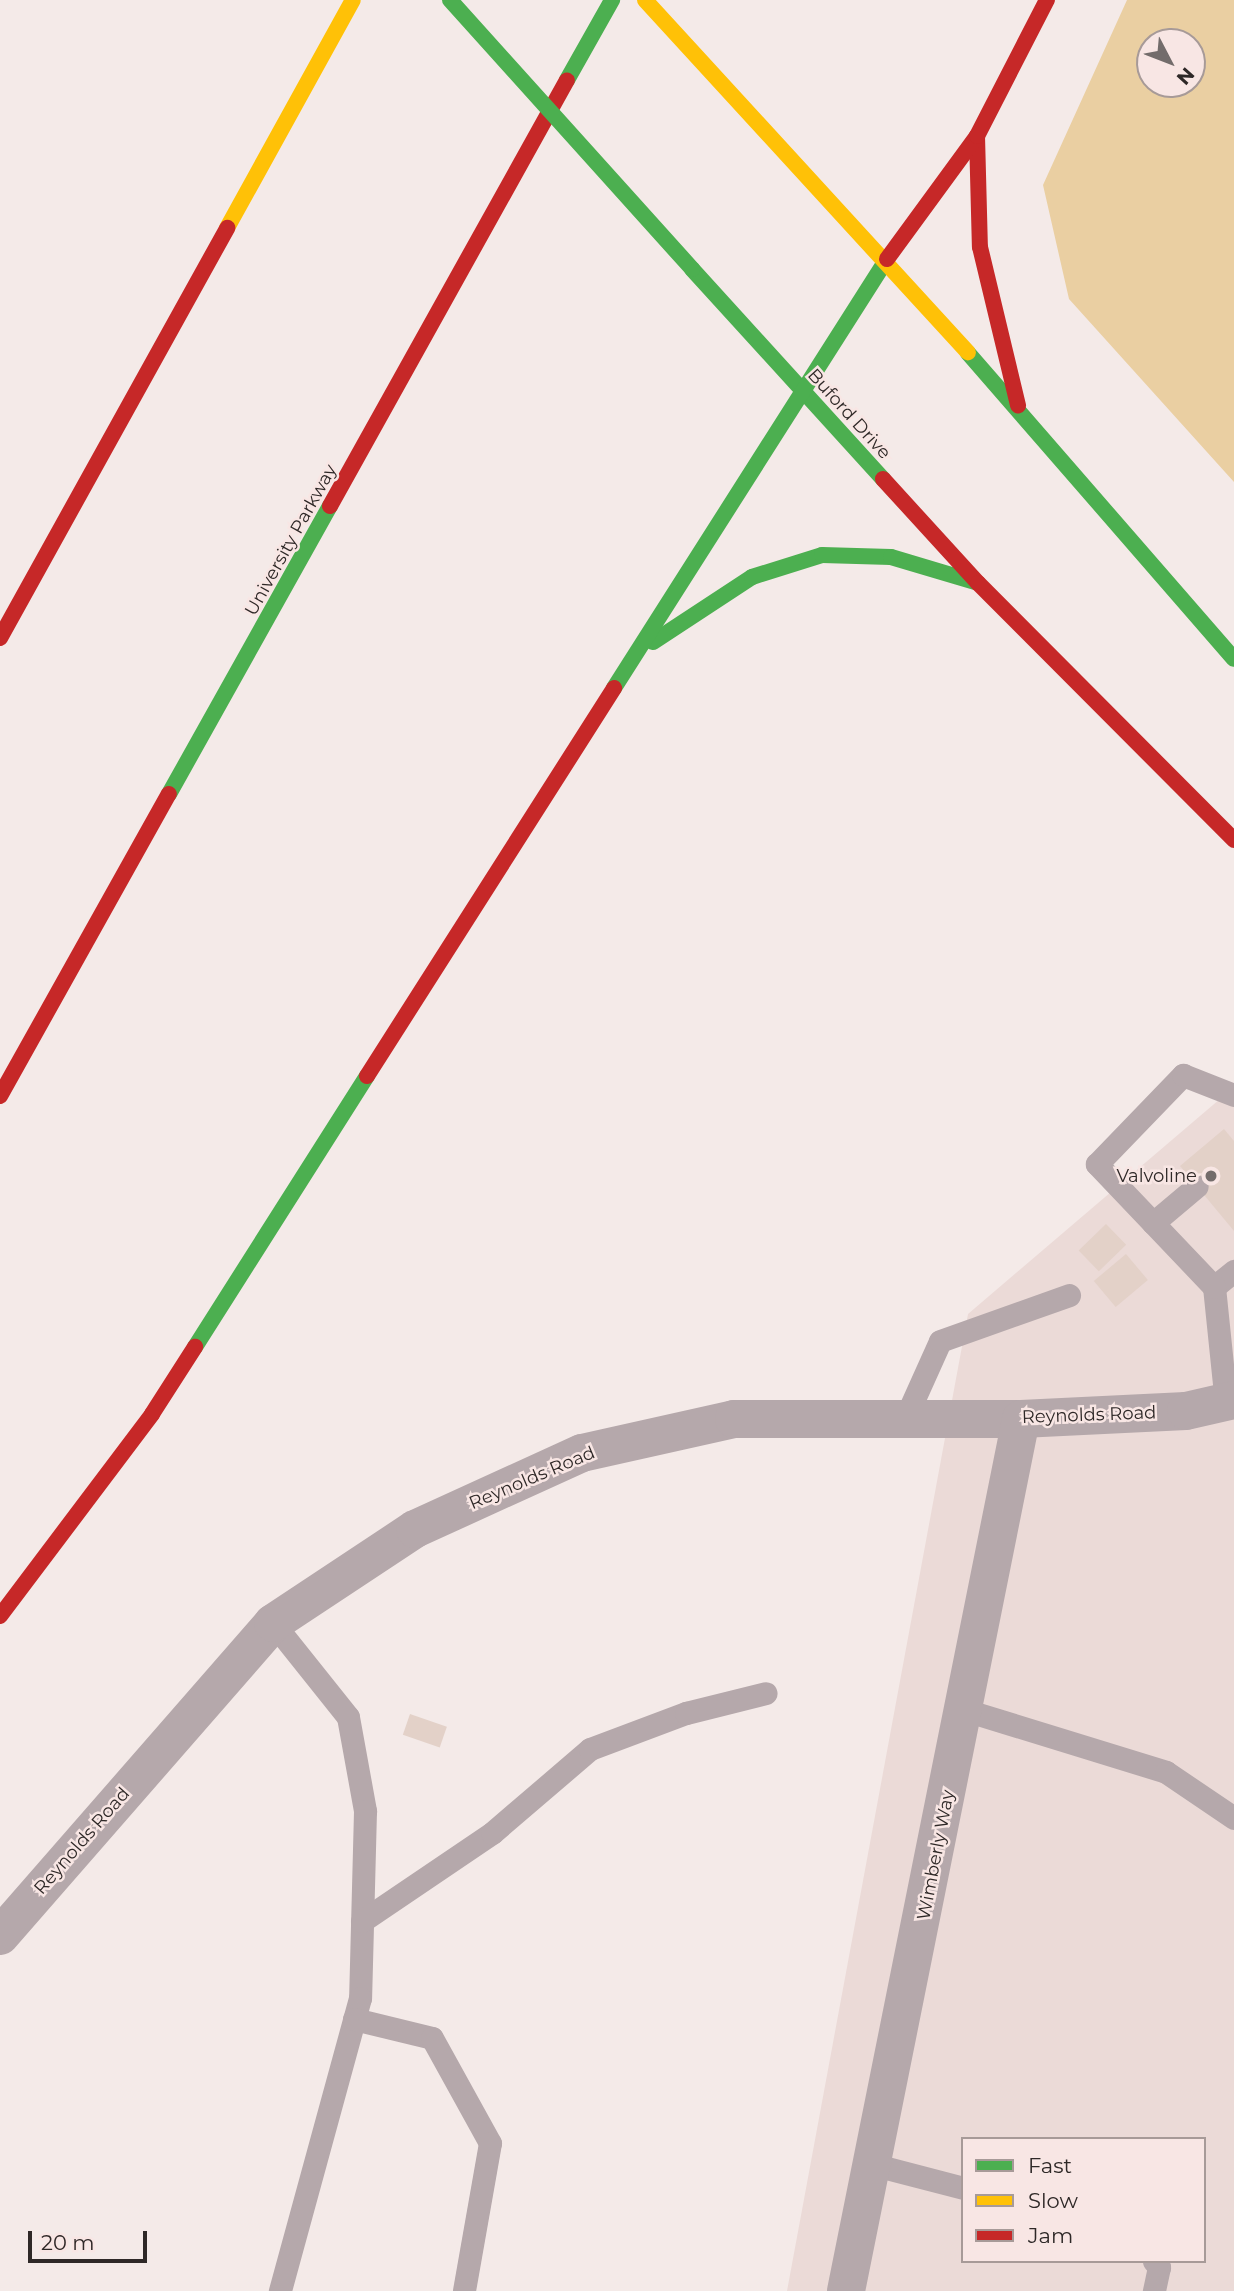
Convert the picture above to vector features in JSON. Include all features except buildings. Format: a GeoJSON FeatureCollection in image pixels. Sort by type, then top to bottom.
{"type":"FeatureCollection","features":[{"type":"Feature","properties":{"kind":"highway"},"geometry":{"type":"LineString","coordinates":[[0,638],[353,0]]}},
{"type":"Feature","properties":{"kind":"highway","name":"Buford Drive"},"geometry":{"type":"LineString","coordinates":[[450,0],[803,393],[978,583],[1234,840]]}},
{"type":"Feature","properties":{"kind":"highway","name":"University Parkway"},"geometry":{"type":"LineString","coordinates":[[0,1096],[612,0]]}},
{"type":"Feature","properties":{"kind":"highway"},"geometry":{"type":"LineString","coordinates":[[645,0],[766,135],[886,261],[1234,659]]}},
{"type":"Feature","properties":{"kind":"highway"},"geometry":{"type":"LineString","coordinates":[[0,1616],[152,1414],[886,261],[977,136],[1047,0]]}},
{"type":"Feature","properties":{"kind":"highway"},"geometry":{"type":"LineString","coordinates":[[977,136],[980,247],[1020,413]]}},
{"type":"Feature","properties":{"kind":"highway"},"geometry":{"type":"LineString","coordinates":[[632,658],[699,607],[752,578],[822,555],[891,557],[978,583]]}},
{"type":"Feature","properties":{"kind":"street","name":"Reynolds Road"},"geometry":{"type":"LineString","coordinates":[[0,1936],[273,1623],[415,1529],[582,1453],[734,1419],[1021,1419],[1186,1411],[1230,1401]]}},
{"type":"Feature","properties":{"kind":"street","name":"Wimberly Way"},"geometry":{"type":"LineString","coordinates":[[846,2291],[875,2165],[1021,1419]]}},
{"type":"Feature","properties":{"kind":"lane"},"geometry":{"type":"LineString","coordinates":[[1230,1401],[1214,1287],[1097,1164],[1183,1075],[1234,1096]]}},
{"type":"Feature","properties":{"kind":"lane"},"geometry":{"type":"LineString","coordinates":[[1153,1223],[1196,1186]]}},
{"type":"Feature","properties":{"kind":"lane"},"geometry":{"type":"LineString","coordinates":[[1214,1287],[1234,1271]]}},
{"type":"Feature","properties":{"kind":"lane"},"geometry":{"type":"LineString","coordinates":[[905,1419],[940,1341],[1069,1295]]}},
{"type":"Feature","properties":{"kind":"lane"},"geometry":{"type":"LineString","coordinates":[[273,1623],[348,1717],[365,1811],[360,1998],[280,2291]]}},
{"type":"Feature","properties":{"kind":"lane"},"geometry":{"type":"LineString","coordinates":[[362,1921],[492,1833],[590,1749],[686,1713],[766,1693]]}},
{"type":"Feature","properties":{"kind":"lane"},"geometry":{"type":"LineString","coordinates":[[965,1710],[1166,1772],[1234,1818]]}},
{"type":"Feature","properties":{"kind":"lane"},"geometry":{"type":"LineString","coordinates":[[354,2019],[432,2038],[490,2143],[464,2291]]}},
{"type":"Feature","properties":{"kind":"lane"},"geometry":{"type":"LineString","coordinates":[[875,2165],[961,2187]]}},
{"type":"Feature","properties":{"kind":"lane"},"geometry":{"type":"LineString","coordinates":[[1154,2291],[1159,2267],[1156,2263]]}},
{"type":"Feature","properties":{"kind":"shaded area"},"geometry":{"type":"Polygon","coordinates":[[[1127,0],[1234,0],[1234,482],[1069,299],[1043,185],[1127,0]]]}},
{"type":"Feature","properties":{"kind":"shaded area"},"geometry":{"type":"Polygon","coordinates":[[[1234,1087],[1234,2291],[787,2291],[968,1314],[1234,1087]]]}},
{"type":"Feature","properties":{"kind":"traffic: fast"},"geometry":{"type":"LineString","coordinates":[[450,0],[692,269]]}},
{"type":"Feature","properties":{"kind":"traffic: fast"},"geometry":{"type":"LineString","coordinates":[[567,80],[612,0]]}},
{"type":"Feature","properties":{"kind":"traffic: fast"},"geometry":{"type":"LineString","coordinates":[[614,688],[887,259]]}},
{"type":"Feature","properties":{"kind":"traffic: fast"},"geometry":{"type":"LineString","coordinates":[[692,269],[883,479]]}},
{"type":"Feature","properties":{"kind":"traffic: fast"},"geometry":{"type":"LineString","coordinates":[[968,353],[1234,659]]}},
{"type":"Feature","properties":{"kind":"traffic: fast"},"geometry":{"type":"LineString","coordinates":[[169,794],[330,506]]}},
{"type":"Feature","properties":{"kind":"traffic: fast"},"geometry":{"type":"LineString","coordinates":[[653,642],[752,577],[822,555],[891,557],[975,582]]}},
{"type":"Feature","properties":{"kind":"traffic: fast"},"geometry":{"type":"LineString","coordinates":[[195,1347],[367,1076]]}},
{"type":"Feature","properties":{"kind":"traffic: slow"},"geometry":{"type":"LineString","coordinates":[[227,228],[353,0]]}},
{"type":"Feature","properties":{"kind":"traffic: slow"},"geometry":{"type":"LineString","coordinates":[[645,0],[968,353]]}},
{"type":"Feature","properties":{"kind":"traffic: jam"},"geometry":{"type":"LineString","coordinates":[[887,259],[977,136],[1047,0]]}},
{"type":"Feature","properties":{"kind":"traffic: jam"},"geometry":{"type":"LineString","coordinates":[[330,506],[567,80]]}},
{"type":"Feature","properties":{"kind":"traffic: jam"},"geometry":{"type":"LineString","coordinates":[[977,136],[980,247],[1018,405]]}},
{"type":"Feature","properties":{"kind":"traffic: jam"},"geometry":{"type":"LineString","coordinates":[[0,638],[227,228]]}},
{"type":"Feature","properties":{"kind":"traffic: jam"},"geometry":{"type":"LineString","coordinates":[[883,479],[978,583],[1234,840]]}},
{"type":"Feature","properties":{"kind":"traffic: jam"},"geometry":{"type":"LineString","coordinates":[[367,1076],[614,688]]}},
{"type":"Feature","properties":{"kind":"traffic: jam"},"geometry":{"type":"LineString","coordinates":[[0,1096],[169,794]]}},
{"type":"Feature","properties":{"kind":"traffic: jam"},"geometry":{"type":"LineString","coordinates":[[0,1616],[152,1414],[195,1347]]}},
{"type":"Feature","properties":{"kind":"place","name":"Valvoline"},"geometry":{"type":"Point","coordinates":[1211,1176]}}]}
